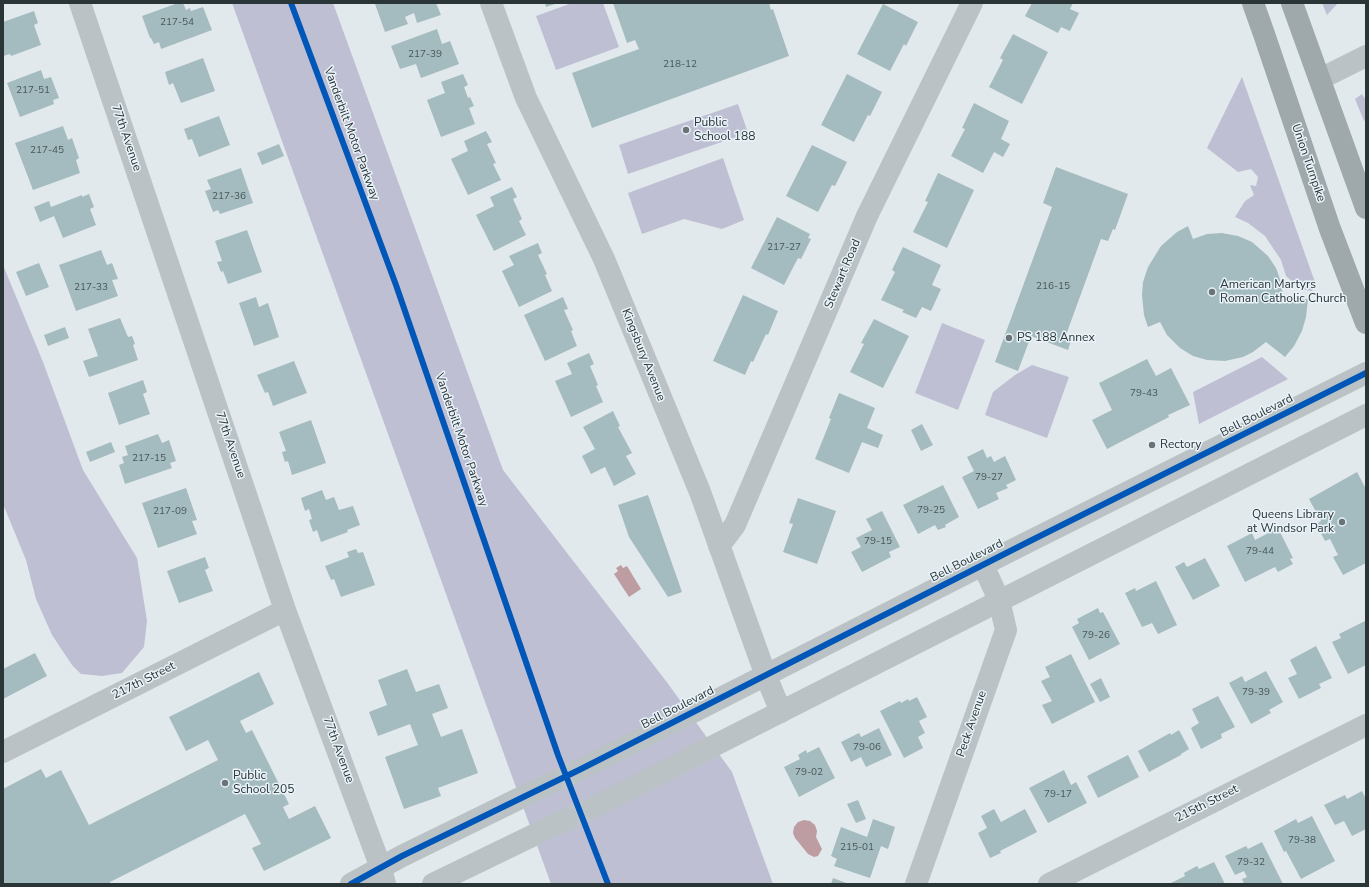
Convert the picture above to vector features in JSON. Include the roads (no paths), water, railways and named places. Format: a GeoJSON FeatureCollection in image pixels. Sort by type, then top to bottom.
{"type":"FeatureCollection","features":[{"type":"Feature","properties":{"kind":"main road","name":"Union Turnpike"},"geometry":{"type":"LineString","coordinates":[[1252,3],[1330,228],[1366,323]]}},
{"type":"Feature","properties":{"kind":"main road"},"geometry":{"type":"LineString","coordinates":[[1292,3],[1366,208]]}},
{"type":"Feature","properties":{"kind":"street","name":"77th Avenue"},"geometry":{"type":"LineString","coordinates":[[80,3],[285,610],[383,876]]}},
{"type":"Feature","properties":{"kind":"street","name":"Kingsbury Avenue"},"geometry":{"type":"LineString","coordinates":[[491,3],[526,98],[604,259],[700,492],[766,676],[781,712]]}},
{"type":"Feature","properties":{"kind":"street","name":"Stewart Road"},"geometry":{"type":"LineString","coordinates":[[719,546],[736,525],[867,216],[972,3]]}},
{"type":"Feature","properties":{"kind":"street"},"geometry":{"type":"LineString","coordinates":[[1320,79],[1366,56]]}},
{"type":"Feature","properties":{"kind":"street","name":"Bell Boulevard"},"geometry":{"type":"LineString","coordinates":[[579,770],[1366,373]]}},
{"type":"Feature","properties":{"kind":"street"},"geometry":{"type":"LineString","coordinates":[[593,807],[1366,415]]}},
{"type":"Feature","properties":{"kind":"street","name":"Peck Avenue"},"geometry":{"type":"LineString","coordinates":[[916,884],[1006,630],[999,600],[983,565]]}},
{"type":"Feature","properties":{"kind":"street","name":"217th Street"},"geometry":{"type":"LineString","coordinates":[[3,752],[285,610]]}},
{"type":"Feature","properties":{"kind":"street","name":"215th Street"},"geometry":{"type":"LineString","coordinates":[[1049,884],[1366,725]]}},
{"type":"Feature","properties":{"kind":"street"},"geometry":{"type":"LineString","coordinates":[[351,884],[383,876],[402,856],[553,782]]}},
{"type":"Feature","properties":{"kind":"street"},"geometry":{"type":"LineString","coordinates":[[433,884],[567,819]]}},
{"type":"Feature","properties":{"kind":"tunnel"},"geometry":{"type":"LineString","coordinates":[[553,782],[579,770]]}},
{"type":"Feature","properties":{"kind":"tunnel"},"geometry":{"type":"LineString","coordinates":[[567,819],[593,807]]}},
{"type":"Feature","properties":{"kind":"place","name":"Public School 188"},"geometry":{"type":"Point","coordinates":[686,130]}},
{"type":"Feature","properties":{"kind":"place","name":"American Martyrs Roman Catholic Church"},"geometry":{"type":"Point","coordinates":[1212,292]}},
{"type":"Feature","properties":{"kind":"place","name":"PS 188 Annex"},"geometry":{"type":"Point","coordinates":[1009,338]}},
{"type":"Feature","properties":{"kind":"place","name":"Rectory"},"geometry":{"type":"Point","coordinates":[1152,445]}},
{"type":"Feature","properties":{"kind":"place","name":"Queens Library at Windsor Park"},"geometry":{"type":"Point","coordinates":[1342,522]}},
{"type":"Feature","properties":{"kind":"place","name":"Public School 205"},"geometry":{"type":"Point","coordinates":[225,783]}}]}
